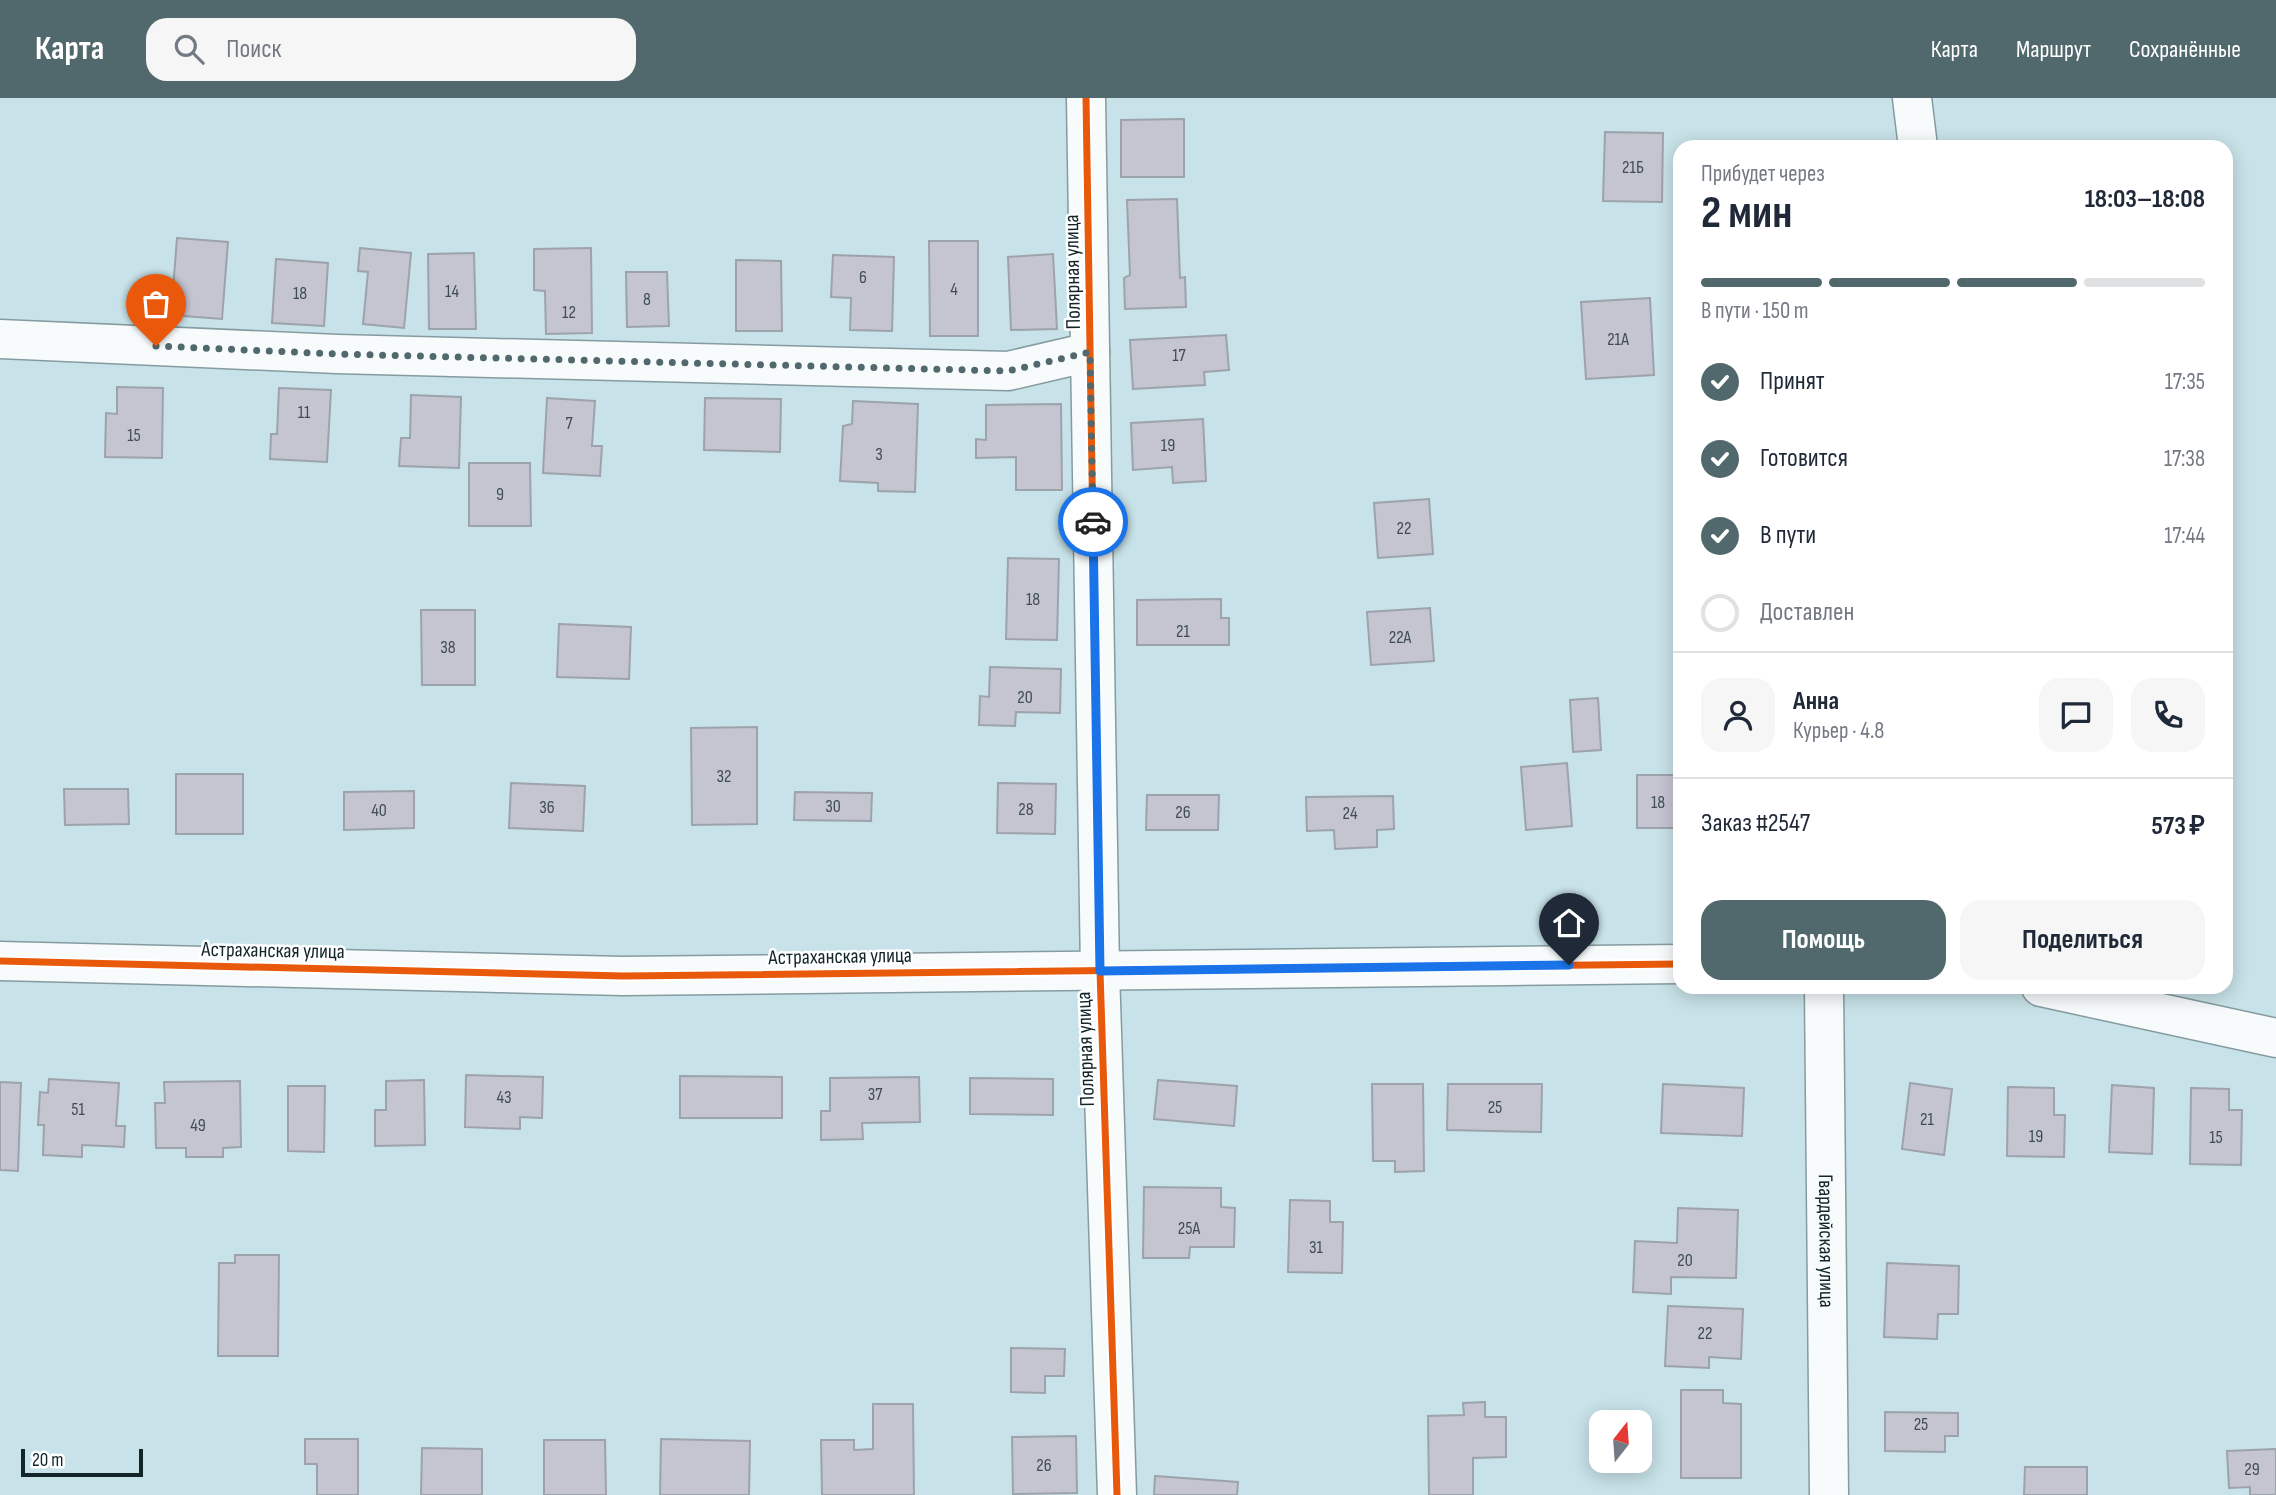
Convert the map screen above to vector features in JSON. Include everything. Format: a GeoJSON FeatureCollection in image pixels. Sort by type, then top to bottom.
{"type":"FeatureCollection","features":[{"type":"Feature","properties":{"kind":"street","name":"Полярная улица"},"geometry":{"type":"LineString","coordinates":[[1086,98],[1100,971],[1117,1495]]}},
{"type":"Feature","properties":{"kind":"street"},"geometry":{"type":"LineString","coordinates":[[1912,98],[1917,140]]}},
{"type":"Feature","properties":{"kind":"street"},"geometry":{"type":"LineString","coordinates":[[0,339],[337,354],[1008,371],[1090,352]]}},
{"type":"Feature","properties":{"kind":"street","name":"Астраханская улица"},"geometry":{"type":"LineString","coordinates":[[0,961],[623,976],[1673,964]]}},
{"type":"Feature","properties":{"kind":"street","name":"Гвардейская улица"},"geometry":{"type":"LineString","coordinates":[[1824,994],[1829,1495]]}},
{"type":"Feature","properties":{"kind":"street"},"geometry":{"type":"LineString","coordinates":[[2073,994],[2276,1038]]}},
{"type":"Feature","properties":{"kind":"building"},"geometry":{"type":"Polygon","coordinates":[[[1184,119],[1184,177],[1121,177],[1121,120],[1184,119]]]}},
{"type":"Feature","properties":{"kind":"building"},"geometry":{"type":"Polygon","coordinates":[[[1605,132],[1663,133],[1662,202],[1603,201],[1605,132]]]}},
{"type":"Feature","properties":{"kind":"building"},"geometry":{"type":"Polygon","coordinates":[[[1177,199],[1180,278],[1185,277],[1186,307],[1125,309],[1124,278],[1130,275],[1127,200],[1177,199]]]}},
{"type":"Feature","properties":{"kind":"building"},"geometry":{"type":"Polygon","coordinates":[[[177,238],[228,242],[222,319],[171,315],[177,238]]]}},
{"type":"Feature","properties":{"kind":"building"},"geometry":{"type":"Polygon","coordinates":[[[929,241],[978,241],[978,336],[930,336],[929,241]]]}},
{"type":"Feature","properties":{"kind":"building"},"geometry":{"type":"Polygon","coordinates":[[[360,248],[411,253],[404,328],[363,324],[368,272],[358,271],[360,248]]]}},
{"type":"Feature","properties":{"kind":"building"},"geometry":{"type":"Polygon","coordinates":[[[591,248],[592,333],[546,334],[545,291],[534,290],[534,249],[591,248]]]}},
{"type":"Feature","properties":{"kind":"building"},"geometry":{"type":"Polygon","coordinates":[[[474,253],[476,329],[429,329],[428,254],[474,253]]]}},
{"type":"Feature","properties":{"kind":"building"},"geometry":{"type":"Polygon","coordinates":[[[1053,254],[1057,329],[1011,330],[1008,257],[1053,254]]]}},
{"type":"Feature","properties":{"kind":"building"},"geometry":{"type":"Polygon","coordinates":[[[833,255],[894,257],[892,331],[850,330],[851,298],[831,297],[833,255]]]}},
{"type":"Feature","properties":{"kind":"building"},"geometry":{"type":"Polygon","coordinates":[[[276,259],[328,263],[324,326],[272,323],[276,259]]]}},
{"type":"Feature","properties":{"kind":"building"},"geometry":{"type":"Polygon","coordinates":[[[736,260],[781,261],[782,331],[736,331],[736,260]]]}},
{"type":"Feature","properties":{"kind":"building"},"geometry":{"type":"Polygon","coordinates":[[[626,272],[667,272],[669,326],[627,327],[626,272]]]}},
{"type":"Feature","properties":{"kind":"building"},"geometry":{"type":"Polygon","coordinates":[[[1650,298],[1654,375],[1586,379],[1581,302],[1650,298]]]}},
{"type":"Feature","properties":{"kind":"building"},"geometry":{"type":"Polygon","coordinates":[[[1226,335],[1229,370],[1204,372],[1205,385],[1133,389],[1130,340],[1226,335]]]}},
{"type":"Feature","properties":{"kind":"building"},"geometry":{"type":"Polygon","coordinates":[[[117,387],[163,388],[162,458],[105,457],[106,413],[117,414],[117,387]]]}},
{"type":"Feature","properties":{"kind":"building"},"geometry":{"type":"Polygon","coordinates":[[[279,388],[331,390],[327,462],[270,459],[271,434],[277,434],[279,388]]]}},
{"type":"Feature","properties":{"kind":"building"},"geometry":{"type":"Polygon","coordinates":[[[411,395],[461,397],[459,468],[399,466],[401,438],[410,438],[411,395]]]}},
{"type":"Feature","properties":{"kind":"building"},"geometry":{"type":"Polygon","coordinates":[[[547,398],[595,401],[592,446],[602,446],[600,476],[543,473],[547,398]]]}},
{"type":"Feature","properties":{"kind":"building"},"geometry":{"type":"Polygon","coordinates":[[[705,398],[781,399],[780,452],[704,450],[705,398]]]}},
{"type":"Feature","properties":{"kind":"building"},"geometry":{"type":"Polygon","coordinates":[[[853,401],[918,404],[915,492],[878,491],[878,483],[840,481],[843,426],[852,424],[853,401]]]}},
{"type":"Feature","properties":{"kind":"building"},"geometry":{"type":"Polygon","coordinates":[[[1061,404],[1062,490],[1016,490],[1016,457],[976,458],[976,439],[986,440],[986,405],[1061,404]]]}},
{"type":"Feature","properties":{"kind":"building"},"geometry":{"type":"Polygon","coordinates":[[[1203,419],[1206,481],[1173,483],[1172,467],[1133,470],[1131,423],[1203,419]]]}},
{"type":"Feature","properties":{"kind":"building"},"geometry":{"type":"Polygon","coordinates":[[[469,463],[530,463],[531,526],[469,526],[469,463]]]}},
{"type":"Feature","properties":{"kind":"building"},"geometry":{"type":"Polygon","coordinates":[[[1429,499],[1433,554],[1378,558],[1374,503],[1429,499]]]}},
{"type":"Feature","properties":{"kind":"building"},"geometry":{"type":"Polygon","coordinates":[[[1008,558],[1059,559],[1057,640],[1006,639],[1008,558]]]}},
{"type":"Feature","properties":{"kind":"building"},"geometry":{"type":"Polygon","coordinates":[[[1221,599],[1221,618],[1229,618],[1229,645],[1137,645],[1137,600],[1221,599]]]}},
{"type":"Feature","properties":{"kind":"building"},"geometry":{"type":"Polygon","coordinates":[[[1430,608],[1434,661],[1371,665],[1367,612],[1430,608]]]}},
{"type":"Feature","properties":{"kind":"building"},"geometry":{"type":"Polygon","coordinates":[[[421,610],[475,610],[475,685],[422,685],[421,610]]]}},
{"type":"Feature","properties":{"kind":"building"},"geometry":{"type":"Polygon","coordinates":[[[559,624],[631,627],[629,679],[557,677],[559,624]]]}},
{"type":"Feature","properties":{"kind":"building"},"geometry":{"type":"Polygon","coordinates":[[[990,667],[1061,669],[1060,713],[1016,712],[1015,726],[979,725],[980,696],[989,697],[990,667]]]}},
{"type":"Feature","properties":{"kind":"building"},"geometry":{"type":"Polygon","coordinates":[[[1598,698],[1601,750],[1573,752],[1570,700],[1598,698]]]}},
{"type":"Feature","properties":{"kind":"building"},"geometry":{"type":"Polygon","coordinates":[[[757,727],[757,824],[692,825],[691,728],[757,727]]]}},
{"type":"Feature","properties":{"kind":"building"},"geometry":{"type":"Polygon","coordinates":[[[1567,763],[1572,826],[1526,830],[1521,767],[1567,763]]]}},
{"type":"Feature","properties":{"kind":"building"},"geometry":{"type":"Polygon","coordinates":[[[176,774],[243,774],[243,834],[176,834],[176,774]]]}},
{"type":"Feature","properties":{"kind":"building"},"geometry":{"type":"Polygon","coordinates":[[[1637,775],[1673,775],[1673,828],[1637,828],[1637,775]]]}},
{"type":"Feature","properties":{"kind":"building"},"geometry":{"type":"Polygon","coordinates":[[[511,783],[585,786],[583,831],[509,828],[511,783]]]}},
{"type":"Feature","properties":{"kind":"building"},"geometry":{"type":"Polygon","coordinates":[[[998,783],[1056,784],[1055,834],[997,833],[998,783]]]}},
{"type":"Feature","properties":{"kind":"building"},"geometry":{"type":"Polygon","coordinates":[[[64,789],[128,789],[129,824],[65,825],[64,789]]]}},
{"type":"Feature","properties":{"kind":"building"},"geometry":{"type":"Polygon","coordinates":[[[414,791],[414,828],[344,830],[344,792],[414,791]]]}},
{"type":"Feature","properties":{"kind":"building"},"geometry":{"type":"Polygon","coordinates":[[[795,792],[872,793],[871,821],[794,820],[795,792]]]}},
{"type":"Feature","properties":{"kind":"building"},"geometry":{"type":"Polygon","coordinates":[[[1147,795],[1219,795],[1218,830],[1146,830],[1147,795]]]}},
{"type":"Feature","properties":{"kind":"building"},"geometry":{"type":"Polygon","coordinates":[[[1393,796],[1394,829],[1377,830],[1377,847],[1335,849],[1334,830],[1307,831],[1306,797],[1393,796]]]}},
{"type":"Feature","properties":{"kind":"building"},"geometry":{"type":"Polygon","coordinates":[[[466,1075],[543,1077],[542,1118],[520,1117],[520,1129],[465,1127],[466,1075]]]}},
{"type":"Feature","properties":{"kind":"building"},"geometry":{"type":"Polygon","coordinates":[[[680,1076],[782,1077],[782,1118],[680,1118],[680,1076]]]}},
{"type":"Feature","properties":{"kind":"building"},"geometry":{"type":"Polygon","coordinates":[[[919,1077],[920,1122],[862,1123],[863,1139],[821,1140],[821,1111],[830,1111],[830,1078],[919,1077]]]}},
{"type":"Feature","properties":{"kind":"building"},"geometry":{"type":"Polygon","coordinates":[[[970,1078],[1053,1079],[1053,1115],[970,1114],[970,1078]]]}},
{"type":"Feature","properties":{"kind":"building"},"geometry":{"type":"Polygon","coordinates":[[[49,1079],[119,1083],[116,1126],[125,1126],[124,1147],[82,1145],[82,1157],[43,1155],[44,1125],[38,1125],[40,1092],[48,1093],[49,1079]]]}},
{"type":"Feature","properties":{"kind":"building"},"geometry":{"type":"Polygon","coordinates":[[[424,1080],[425,1145],[375,1146],[375,1110],[386,1110],[386,1081],[424,1080]]]}},
{"type":"Feature","properties":{"kind":"building"},"geometry":{"type":"Polygon","coordinates":[[[1158,1080],[1237,1086],[1234,1126],[1154,1119],[1158,1080]]]}},
{"type":"Feature","properties":{"kind":"building"},"geometry":{"type":"Polygon","coordinates":[[[240,1081],[241,1147],[223,1148],[223,1157],[186,1157],[186,1148],[156,1148],[155,1103],[165,1103],[164,1082],[240,1081]]]}},
{"type":"Feature","properties":{"kind":"building"},"geometry":{"type":"Polygon","coordinates":[[[0,1082],[21,1083],[18,1171],[0,1170],[0,1082]]]}},
{"type":"Feature","properties":{"kind":"building"},"geometry":{"type":"Polygon","coordinates":[[[1910,1083],[1952,1089],[1944,1155],[1902,1149],[1910,1083]]]}},
{"type":"Feature","properties":{"kind":"building"},"geometry":{"type":"Polygon","coordinates":[[[1372,1084],[1423,1084],[1424,1171],[1395,1172],[1395,1161],[1373,1161],[1372,1084]]]}},
{"type":"Feature","properties":{"kind":"building"},"geometry":{"type":"Polygon","coordinates":[[[1448,1084],[1542,1084],[1541,1132],[1447,1130],[1448,1084]]]}},
{"type":"Feature","properties":{"kind":"building"},"geometry":{"type":"Polygon","coordinates":[[[1663,1084],[1744,1088],[1742,1136],[1661,1133],[1663,1084]]]}},
{"type":"Feature","properties":{"kind":"building"},"geometry":{"type":"Polygon","coordinates":[[[2112,1085],[2154,1088],[2152,1154],[2109,1152],[2112,1085]]]}},
{"type":"Feature","properties":{"kind":"building"},"geometry":{"type":"Polygon","coordinates":[[[288,1086],[325,1086],[324,1152],[288,1151],[288,1086]]]}},
{"type":"Feature","properties":{"kind":"building"},"geometry":{"type":"Polygon","coordinates":[[[2008,1087],[2054,1088],[2054,1115],[2065,1115],[2064,1157],[2007,1156],[2008,1087]]]}},
{"type":"Feature","properties":{"kind":"building"},"geometry":{"type":"Polygon","coordinates":[[[2191,1088],[2229,1089],[2229,1110],[2242,1110],[2241,1165],[2190,1164],[2191,1088]]]}},
{"type":"Feature","properties":{"kind":"building"},"geometry":{"type":"Polygon","coordinates":[[[1144,1187],[1221,1188],[1221,1207],[1235,1208],[1234,1247],[1190,1247],[1189,1258],[1143,1258],[1144,1187]]]}},
{"type":"Feature","properties":{"kind":"building"},"geometry":{"type":"Polygon","coordinates":[[[1290,1200],[1330,1201],[1330,1222],[1343,1222],[1342,1273],[1288,1272],[1290,1200]]]}},
{"type":"Feature","properties":{"kind":"building"},"geometry":{"type":"Polygon","coordinates":[[[1678,1208],[1738,1210],[1736,1278],[1671,1277],[1671,1294],[1633,1292],[1635,1241],[1677,1243],[1678,1208]]]}},
{"type":"Feature","properties":{"kind":"building"},"geometry":{"type":"Polygon","coordinates":[[[235,1255],[279,1255],[278,1356],[218,1356],[219,1263],[235,1263],[235,1255]]]}},
{"type":"Feature","properties":{"kind":"building"},"geometry":{"type":"Polygon","coordinates":[[[1887,1263],[1959,1266],[1958,1314],[1938,1314],[1937,1339],[1884,1337],[1887,1263]]]}},
{"type":"Feature","properties":{"kind":"building"},"geometry":{"type":"Polygon","coordinates":[[[1668,1306],[1743,1309],[1741,1359],[1709,1357],[1709,1368],[1665,1366],[1668,1306]]]}},
{"type":"Feature","properties":{"kind":"building"},"geometry":{"type":"Polygon","coordinates":[[[1011,1348],[1065,1349],[1064,1376],[1045,1376],[1045,1393],[1011,1392],[1011,1348]]]}},
{"type":"Feature","properties":{"kind":"building"},"geometry":{"type":"Polygon","coordinates":[[[1681,1390],[1723,1390],[1723,1403],[1741,1404],[1741,1478],[1681,1478],[1681,1390]]]}},
{"type":"Feature","properties":{"kind":"building"},"geometry":{"type":"Polygon","coordinates":[[[1485,1402],[1485,1417],[1506,1417],[1506,1457],[1473,1458],[1473,1495],[1429,1495],[1428,1416],[1464,1415],[1463,1403],[1485,1402]]]}},
{"type":"Feature","properties":{"kind":"building"},"geometry":{"type":"Polygon","coordinates":[[[873,1404],[913,1404],[914,1495],[822,1495],[821,1440],[854,1440],[854,1450],[873,1449],[873,1404]]]}},
{"type":"Feature","properties":{"kind":"building"},"geometry":{"type":"Polygon","coordinates":[[[1885,1412],[1958,1413],[1958,1436],[1945,1436],[1945,1452],[1885,1451],[1885,1412]]]}},
{"type":"Feature","properties":{"kind":"building"},"geometry":{"type":"Polygon","coordinates":[[[1076,1436],[1077,1493],[1013,1494],[1012,1437],[1076,1436]]]}},
{"type":"Feature","properties":{"kind":"building"},"geometry":{"type":"Polygon","coordinates":[[[305,1439],[358,1439],[358,1495],[317,1495],[317,1464],[305,1464],[305,1439]]]}},
{"type":"Feature","properties":{"kind":"building"},"geometry":{"type":"Polygon","coordinates":[[[661,1439],[750,1441],[749,1495],[660,1495],[661,1439]]]}},
{"type":"Feature","properties":{"kind":"building"},"geometry":{"type":"Polygon","coordinates":[[[544,1440],[605,1440],[606,1495],[544,1495],[544,1440]]]}},
{"type":"Feature","properties":{"kind":"building"},"geometry":{"type":"Polygon","coordinates":[[[422,1448],[482,1449],[482,1495],[421,1495],[422,1448]]]}},
{"type":"Feature","properties":{"kind":"building"},"geometry":{"type":"Polygon","coordinates":[[[2276,1449],[2276,1495],[2250,1495],[2250,1487],[2229,1488],[2227,1451],[2276,1449]]]}},
{"type":"Feature","properties":{"kind":"building"},"geometry":{"type":"Polygon","coordinates":[[[2025,1467],[2087,1467],[2087,1495],[2024,1495],[2025,1467]]]}},
{"type":"Feature","properties":{"kind":"building"},"geometry":{"type":"Polygon","coordinates":[[[1155,1476],[1238,1482],[1237,1495],[1154,1495],[1155,1476]]]}},
{"type":"Feature","properties":{"kind":"cycle path"},"geometry":{"type":"LineString","coordinates":[[1086,98],[1100,971],[1117,1495]]}},
{"type":"Feature","properties":{"kind":"cycle path"},"geometry":{"type":"LineString","coordinates":[[0,961],[623,976],[1673,964]]}},
{"type":"Feature","properties":{"kind":"way so far"},"geometry":{"type":"LineString","coordinates":[[156,346],[337,354],[1008,371],[1090,352],[1093,522]]}},
{"type":"Feature","properties":{"kind":"route"},"geometry":{"type":"LineString","coordinates":[[1093,522],[1100,971],[1569,965]]}}]}
